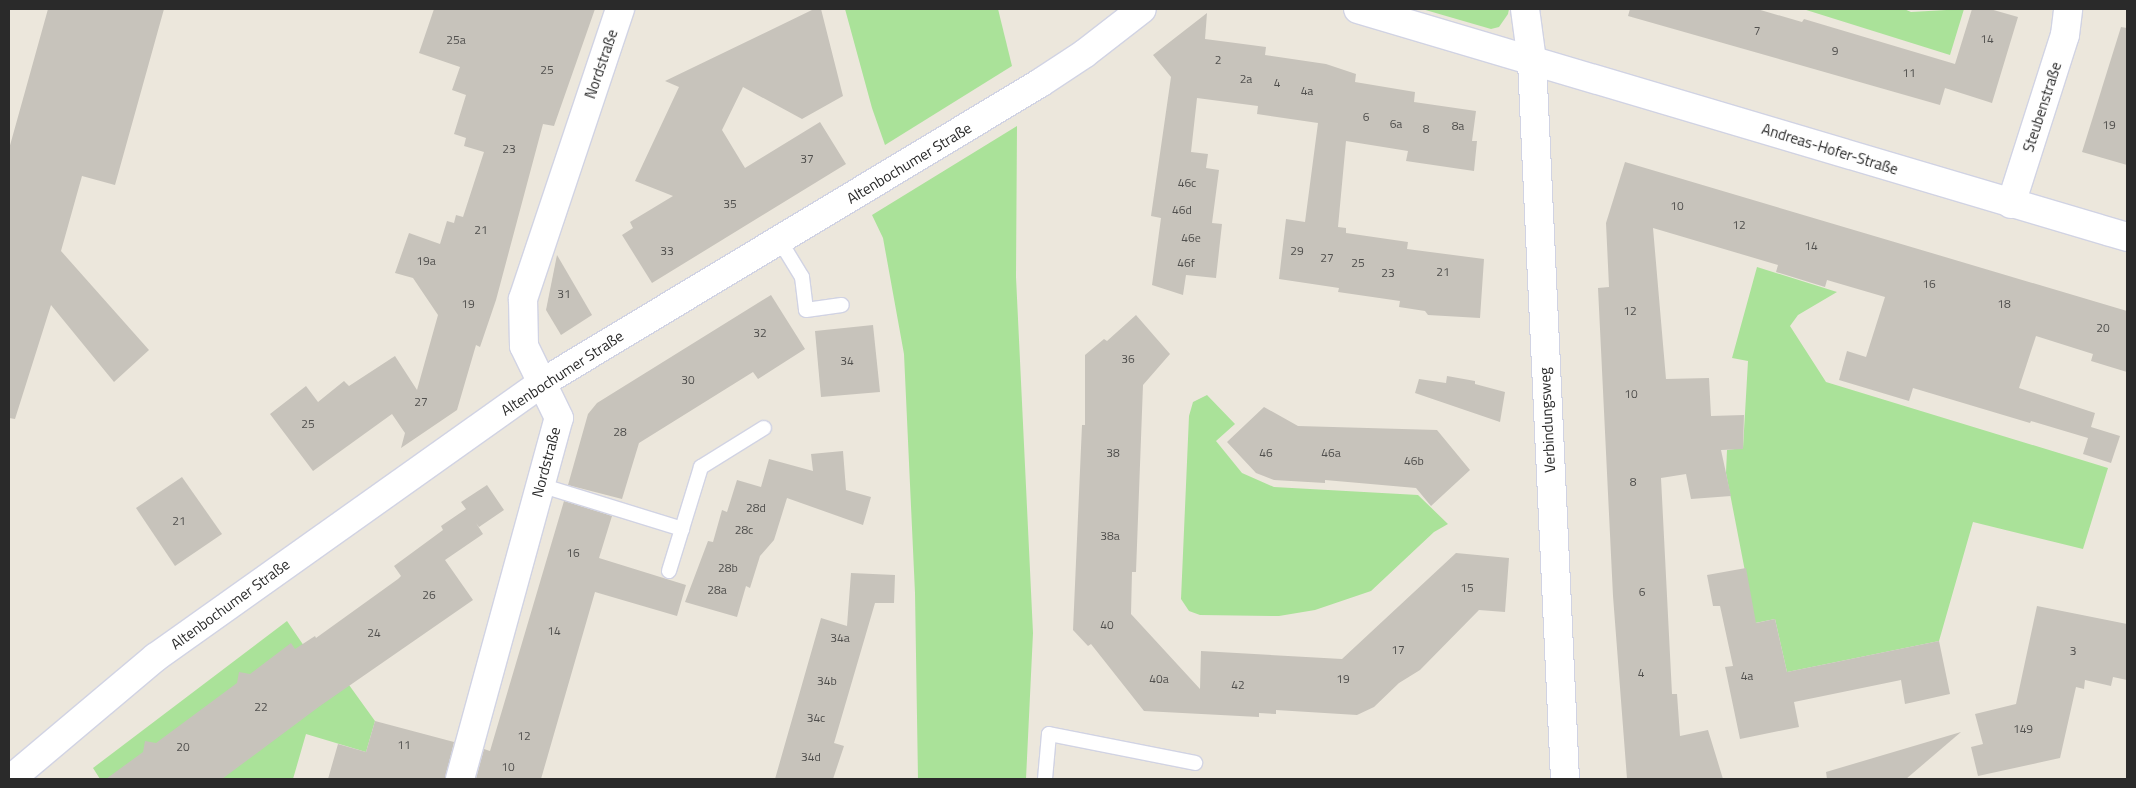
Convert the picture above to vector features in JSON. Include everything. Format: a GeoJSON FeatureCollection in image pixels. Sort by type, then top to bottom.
{"type":"FeatureCollection","features":[{"type":"Feature","properties":{"kind":"street","name":"Nordstraße"},"geometry":{"type":"LineString","coordinates":[[460,779],[558,418],[540,384],[524,346],[523,299],[620,9]]}},
{"type":"Feature","properties":{"kind":"street","name":"Altenbochumer Straße"},"geometry":{"type":"LineString","coordinates":[[11,779],[156,657],[540,384],[990,114],[1084,54],[1142,9]]}},
{"type":"Feature","properties":{"kind":"street","name":"Andreas-Hofer-Straße"},"geometry":{"type":"LineString","coordinates":[[1358,9],[2127,237]]}},
{"type":"Feature","properties":{"kind":"street"},"geometry":{"type":"LineString","coordinates":[[1525,9],[1532,60]]}},
{"type":"Feature","properties":{"kind":"street","name":"Steubenstraße"},"geometry":{"type":"LineString","coordinates":[[2011,204],[2065,34],[2068,9]]}},
{"type":"Feature","properties":{"kind":"street","name":"Verbindungsweg"},"geometry":{"type":"LineString","coordinates":[[1532,60],[1565,779]]}},
{"type":"Feature","properties":{"kind":"lane"},"geometry":{"type":"LineString","coordinates":[[780,241],[802,277],[806,310],[842,305]]}},
{"type":"Feature","properties":{"kind":"lane"},"geometry":{"type":"LineString","coordinates":[[669,571],[701,467],[764,428]]}},
{"type":"Feature","properties":{"kind":"lane"},"geometry":{"type":"LineString","coordinates":[[540,485],[682,528]]}},
{"type":"Feature","properties":{"kind":"lane"},"geometry":{"type":"LineString","coordinates":[[1045,779],[1049,734],[1195,762]]}},
{"type":"Feature","properties":{"kind":"green space"},"geometry":{"type":"Polygon","coordinates":[[[845,9],[998,9],[1012,66],[885,145],[872,108],[845,9]]]}},
{"type":"Feature","properties":{"kind":"green space"},"geometry":{"type":"Polygon","coordinates":[[[1422,9],[1509,9],[1508,14],[1499,27],[1491,29],[1422,9]]]}},
{"type":"Feature","properties":{"kind":"green space"},"geometry":{"type":"Polygon","coordinates":[[[1803,9],[1904,9],[1911,12],[1964,9],[1950,55],[1803,9]]]}},
{"type":"Feature","properties":{"kind":"green space"},"geometry":{"type":"Polygon","coordinates":[[[1017,126],[1016,277],[1033,633],[1026,779],[918,779],[915,593],[904,354],[883,238],[872,215],[1017,126]]]}},
{"type":"Feature","properties":{"kind":"green space"},"geometry":{"type":"Polygon","coordinates":[[[1757,267],[1837,292],[1798,315],[1790,326],[1826,382],[2108,468],[2083,549],[1973,522],[1939,641],[1787,672],[1775,619],[1755,623],[1726,473],[1727,450],[1743,448],[1748,361],[1732,358],[1757,267]]]}},
{"type":"Feature","properties":{"kind":"green space"},"geometry":{"type":"Polygon","coordinates":[[[1207,395],[1235,424],[1216,441],[1242,473],[1274,487],[1418,495],[1448,524],[1434,532],[1371,591],[1315,610],[1279,616],[1200,615],[1189,611],[1181,599],[1189,416],[1193,402],[1207,395]]]}},
{"type":"Feature","properties":{"kind":"green space"},"geometry":{"type":"Polygon","coordinates":[[[287,621],[319,668],[331,660],[375,721],[366,752],[306,734],[293,779],[100,779],[93,768],[287,621]]]}},
{"type":"Feature","properties":{"kind":"building"},"geometry":{"type":"Polygon","coordinates":[[[48,9],[164,9],[115,185],[82,176],[61,251],[149,350],[114,382],[51,305],[15,419],[9,418],[9,149],[48,9]]]}},
{"type":"Feature","properties":{"kind":"building"},"geometry":{"type":"Polygon","coordinates":[[[434,9],[595,9],[554,126],[543,124],[496,300],[480,347],[476,345],[457,410],[401,448],[405,433],[392,414],[313,471],[270,414],[306,386],[318,402],[344,381],[349,386],[395,356],[417,390],[438,315],[413,278],[395,273],[409,233],[440,244],[447,221],[454,223],[456,215],[463,217],[484,152],[464,146],[466,138],[454,134],[466,95],[452,90],[460,67],[419,53],[434,9]]]}},
{"type":"Feature","properties":{"kind":"building"},"geometry":{"type":"Polygon","coordinates":[[[814,9],[821,9],[843,96],[802,119],[743,87],[722,130],[745,168],[820,122],[846,164],[652,283],[622,235],[633,228],[630,222],[673,196],[635,181],[679,87],[665,81],[814,9]]]}},
{"type":"Feature","properties":{"kind":"building"},"geometry":{"type":"Polygon","coordinates":[[[1630,9],[1757,9],[1802,22],[1804,19],[1955,64],[1972,9],[1990,9],[2018,17],[1992,103],[1945,88],[1940,105],[1628,16],[1630,9]]]}},
{"type":"Feature","properties":{"kind":"building"},"geometry":{"type":"Polygon","coordinates":[[[1207,13],[1205,39],[1266,47],[1265,55],[1326,64],[1356,74],[1355,82],[1415,92],[1414,102],[1476,111],[1472,141],[1477,141],[1474,171],[1406,161],[1408,151],[1346,141],[1338,227],[1346,228],[1346,233],[1408,242],[1407,249],[1484,259],[1480,318],[1428,315],[1425,311],[1399,307],[1400,301],[1338,292],[1339,288],[1279,279],[1286,219],[1305,222],[1318,123],[1257,114],[1258,106],[1197,98],[1191,152],[1208,154],[1206,168],[1219,170],[1212,223],[1222,224],[1216,278],[1186,275],[1183,295],[1152,285],[1161,218],[1151,216],[1171,77],[1153,55],[1207,13]]]}},
{"type":"Feature","properties":{"kind":"building"},"geometry":{"type":"Polygon","coordinates":[[[2121,27],[2127,28],[2127,165],[2082,152],[2121,27]]]}},
{"type":"Feature","properties":{"kind":"building"},"geometry":{"type":"Polygon","coordinates":[[[1625,162],[2127,311],[2127,372],[2091,361],[2093,354],[2036,336],[2019,388],[2095,413],[2091,427],[2120,436],[2111,463],[2083,454],[2088,438],[2031,421],[2030,423],[1913,388],[1909,401],[1839,380],[1847,351],[1866,357],[1885,297],[1827,280],[1825,287],[1776,272],[1778,265],[1653,228],[1666,379],[1709,378],[1711,416],[1744,415],[1743,449],[1721,450],[1731,496],[1691,499],[1686,474],[1661,478],[1672,694],[1677,694],[1680,736],[1708,730],[1723,779],[1627,779],[1613,596],[1598,288],[1609,287],[1606,223],[1625,162]]]}},
{"type":"Feature","properties":{"kind":"building"},"geometry":{"type":"Polygon","coordinates":[[[557,255],[592,315],[561,335],[546,310],[557,255]]]}},
{"type":"Feature","properties":{"kind":"building"},"geometry":{"type":"Polygon","coordinates":[[[771,295],[805,349],[758,379],[753,372],[639,443],[622,499],[568,485],[588,414],[597,403],[771,295]]]}},
{"type":"Feature","properties":{"kind":"building"},"geometry":{"type":"Polygon","coordinates":[[[1136,315],[1170,354],[1143,385],[1136,572],[1132,572],[1131,614],[1200,689],[1201,651],[1342,659],[1456,553],[1509,558],[1505,612],[1479,610],[1420,670],[1399,683],[1374,707],[1357,715],[1276,710],[1276,714],[1259,713],[1259,717],[1144,711],[1091,644],[1088,646],[1073,630],[1082,425],[1085,425],[1085,355],[1104,339],[1107,341],[1136,315]]]}},
{"type":"Feature","properties":{"kind":"building"},"geometry":{"type":"Polygon","coordinates":[[[873,325],[880,392],[821,397],[815,331],[873,325]]]}},
{"type":"Feature","properties":{"kind":"building"},"geometry":{"type":"Polygon","coordinates":[[[1447,376],[1475,381],[1475,384],[1505,392],[1500,422],[1415,393],[1419,379],[1446,383],[1447,376]]]}},
{"type":"Feature","properties":{"kind":"building"},"geometry":{"type":"Polygon","coordinates":[[[1264,407],[1298,426],[1437,430],[1470,470],[1431,506],[1416,488],[1325,480],[1325,483],[1274,480],[1256,473],[1227,442],[1264,407]]]}},
{"type":"Feature","properties":{"kind":"building"},"geometry":{"type":"Polygon","coordinates":[[[843,451],[846,490],[871,497],[863,525],[787,498],[774,540],[760,556],[750,588],[746,586],[737,617],[685,602],[708,541],[713,542],[722,510],[727,512],[737,480],[761,487],[769,459],[813,471],[811,454],[843,451]]]}},
{"type":"Feature","properties":{"kind":"building"},"geometry":{"type":"Polygon","coordinates":[[[182,477],[222,534],[175,566],[136,508],[182,477]]]}},
{"type":"Feature","properties":{"kind":"building"},"geometry":{"type":"Polygon","coordinates":[[[487,485],[504,510],[479,527],[476,523],[483,534],[445,560],[473,600],[320,706],[222,779],[106,779],[143,752],[145,741],[156,743],[237,683],[239,672],[250,674],[291,643],[295,649],[315,636],[316,638],[398,579],[401,576],[394,566],[443,530],[441,526],[466,509],[461,502],[487,485]]]}},
{"type":"Feature","properties":{"kind":"building"},"geometry":{"type":"Polygon","coordinates":[[[564,501],[612,516],[599,558],[686,585],[677,616],[595,592],[541,779],[476,779],[484,749],[490,751],[564,501]]]}},
{"type":"Feature","properties":{"kind":"building"},"geometry":{"type":"Polygon","coordinates":[[[1746,568],[1756,623],[1775,619],[1787,672],[1939,641],[1950,694],[1905,704],[1901,680],[1794,702],[1799,727],[1740,739],[1725,667],[1733,666],[1720,606],[1713,606],[1707,575],[1746,568]]]}},
{"type":"Feature","properties":{"kind":"building"},"geometry":{"type":"Polygon","coordinates":[[[851,573],[895,575],[894,603],[875,603],[834,743],[844,746],[833,779],[775,779],[821,618],[847,626],[851,573]]]}},
{"type":"Feature","properties":{"kind":"building"},"geometry":{"type":"Polygon","coordinates":[[[2037,606],[2127,624],[2127,680],[2113,677],[2111,686],[2085,680],[2084,689],[2076,687],[2060,758],[1978,776],[1971,747],[1983,744],[1975,714],[2016,704],[2037,606]]]}},
{"type":"Feature","properties":{"kind":"building"},"geometry":{"type":"Polygon","coordinates":[[[375,721],[454,742],[445,779],[328,779],[338,744],[366,752],[375,721]]]}},
{"type":"Feature","properties":{"kind":"building"},"geometry":{"type":"Polygon","coordinates":[[[1961,732],[1906,779],[1827,779],[1826,772],[1961,732]]]}}]}
